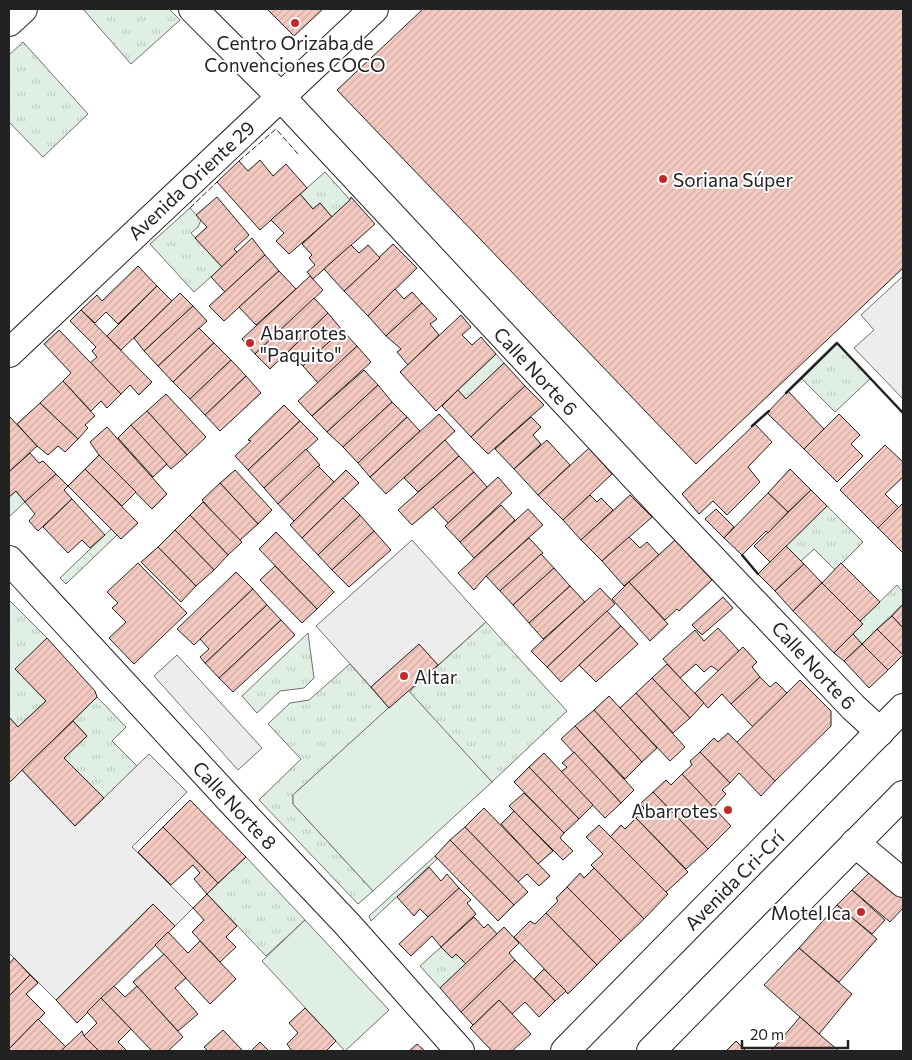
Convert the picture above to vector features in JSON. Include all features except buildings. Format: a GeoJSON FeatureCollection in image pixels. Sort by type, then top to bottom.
{"type":"FeatureCollection","features":[{"type":"Feature","properties":{"kind":"street"},"geometry":{"type":"LineString","coordinates":[[9,22],[23,9]]}},
{"type":"Feature","properties":{"kind":"street","name":"Calle Norte 6"},"geometry":{"type":"LineString","coordinates":[[193,9],[280,96],[666,510],[852,707],[880,732]]}},
{"type":"Feature","properties":{"kind":"street","name":"Avenida Oriente 29"},"geometry":{"type":"LineString","coordinates":[[9,353],[374,9]]}},
{"type":"Feature","properties":{"kind":"street","name":"Calle Norte 8"},"geometry":{"type":"LineString","coordinates":[[9,560],[332,908],[460,1051]]}},
{"type":"Feature","properties":{"kind":"street","name":"Avenida Cri-Crí"},"geometry":{"type":"LineString","coordinates":[[566,1051],[903,708]]}},
{"type":"Feature","properties":{"kind":"street"},"geometry":{"type":"LineString","coordinates":[[651,1051],[903,795]]}},
{"type":"Feature","properties":{"kind":"street"},"geometry":{"type":"LineString","coordinates":[[855,843],[903,883]]}},
{"type":"Feature","properties":{"kind":"green space"},"geometry":{"type":"Polygon","coordinates":[[[83,9],[169,9],[180,20],[131,64],[83,9]]]}},
{"type":"Feature","properties":{"kind":"green space"},"geometry":{"type":"Polygon","coordinates":[[[23,42],[88,114],[43,157],[9,122],[9,55],[23,42]]]}},
{"type":"Feature","properties":{"kind":"green space"},"geometry":{"type":"Polygon","coordinates":[[[325,172],[350,200],[332,217],[320,203],[313,209],[300,194],[325,172]]]}},
{"type":"Feature","properties":{"kind":"green space"},"geometry":{"type":"Polygon","coordinates":[[[190,208],[201,220],[198,227],[191,233],[222,267],[194,292],[150,244],[190,208]]]}},
{"type":"Feature","properties":{"kind":"green space"},"geometry":{"type":"Polygon","coordinates":[[[837,343],[871,378],[835,412],[801,378],[837,343]]]}},
{"type":"Feature","properties":{"kind":"green space"},"geometry":{"type":"Polygon","coordinates":[[[496,354],[504,363],[466,399],[458,390],[496,354]]]}},
{"type":"Feature","properties":{"kind":"green space"},"geometry":{"type":"Polygon","coordinates":[[[16,491],[25,502],[9,517],[9,497],[16,491]]]}},
{"type":"Feature","properties":{"kind":"green space"},"geometry":{"type":"Polygon","coordinates":[[[827,506],[863,542],[835,570],[814,549],[801,561],[786,546],[827,506]]]}},
{"type":"Feature","properties":{"kind":"green space"},"geometry":{"type":"Polygon","coordinates":[[[111,529],[117,535],[66,584],[60,578],[111,529]]]}},
{"type":"Feature","properties":{"kind":"green space"},"geometry":{"type":"Polygon","coordinates":[[[897,585],[903,592],[903,604],[862,644],[853,634],[863,624],[860,621],[897,585]]]}},
{"type":"Feature","properties":{"kind":"green space"},"geometry":{"type":"Polygon","coordinates":[[[9,600],[47,638],[16,669],[46,701],[18,727],[9,717],[9,600]]]}},
{"type":"Feature","properties":{"kind":"green space"},"geometry":{"type":"Polygon","coordinates":[[[486,622],[567,711],[492,782],[408,693],[486,622]]]}},
{"type":"Feature","properties":{"kind":"green space"},"geometry":{"type":"Polygon","coordinates":[[[308,633],[314,678],[304,688],[280,691],[257,713],[242,696],[308,633]]]}},
{"type":"Feature","properties":{"kind":"green space"},"geometry":{"type":"Polygon","coordinates":[[[350,664],[389,708],[293,795],[293,804],[373,891],[358,904],[259,800],[301,759],[268,724],[290,703],[309,700],[350,664]]]}},
{"type":"Feature","properties":{"kind":"green space"},"geometry":{"type":"Polygon","coordinates":[[[408,690],[492,782],[373,891],[293,804],[293,795],[408,690]]]}},
{"type":"Feature","properties":{"kind":"green space"},"geometry":{"type":"Polygon","coordinates":[[[97,697],[126,727],[112,741],[137,766],[104,798],[64,758],[87,736],[73,721],[97,697]]]}},
{"type":"Feature","properties":{"kind":"green space"},"geometry":{"type":"Polygon","coordinates":[[[435,856],[437,859],[371,921],[369,916],[435,856]]]}},
{"type":"Feature","properties":{"kind":"green space"},"geometry":{"type":"Polygon","coordinates":[[[246,857],[305,920],[266,956],[207,894],[246,857]]]}},
{"type":"Feature","properties":{"kind":"green space"},"geometry":{"type":"Polygon","coordinates":[[[305,920],[389,1010],[345,1051],[262,961],[305,920]]]}},
{"type":"Feature","properties":{"kind":"green space"},"geometry":{"type":"Polygon","coordinates":[[[441,947],[452,958],[456,954],[466,964],[440,988],[420,966],[441,947]]]}},
{"type":"Feature","properties":{"kind":"shaded area"},"geometry":{"type":"Polygon","coordinates":[[[903,276],[903,399],[854,348],[874,330],[861,315],[903,276]]]}},
{"type":"Feature","properties":{"kind":"shaded area"},"geometry":{"type":"Polygon","coordinates":[[[412,540],[486,622],[438,665],[419,645],[371,687],[316,626],[412,540]]]}},
{"type":"Feature","properties":{"kind":"shaded area"},"geometry":{"type":"Polygon","coordinates":[[[177,655],[262,748],[238,770],[154,676],[177,655]]]}},
{"type":"Feature","properties":{"kind":"shaded area"},"geometry":{"type":"Polygon","coordinates":[[[149,754],[187,792],[132,847],[193,908],[175,926],[153,904],[56,1000],[9,953],[9,783],[22,770],[75,826],[149,754]]]}},
{"type":"Feature","properties":{"kind":"fence"},"geometry":{"type":"LineString","coordinates":[[239,161],[276,129],[298,154]]}},
{"type":"Feature","properties":{"kind":"fence"},"geometry":{"type":"LineString","coordinates":[[190,208],[217,182]]}},
{"type":"Feature","properties":{"kind":"wall"},"geometry":{"type":"LineString","coordinates":[[786,393],[837,343],[903,413]]}},
{"type":"Feature","properties":{"kind":"wall"},"geometry":{"type":"LineString","coordinates":[[752,426],[769,411]]}},
{"type":"Feature","properties":{"kind":"wall"},"geometry":{"type":"LineString","coordinates":[[742,555],[758,574]]}},
{"type":"Feature","properties":{"kind":"place","name":"Centro Orizaba de Convenciones COCO"},"geometry":{"type":"Point","coordinates":[295,23]}},
{"type":"Feature","properties":{"kind":"place","name":"Soriana Súper"},"geometry":{"type":"Point","coordinates":[663,179]}},
{"type":"Feature","properties":{"kind":"place","name":"Abarrotes \"Paquito\""},"geometry":{"type":"Point","coordinates":[250,343]}},
{"type":"Feature","properties":{"kind":"place","name":"Altar"},"geometry":{"type":"Point","coordinates":[404,676]}},
{"type":"Feature","properties":{"kind":"place","name":"Abarrotes"},"geometry":{"type":"Point","coordinates":[728,810]}},
{"type":"Feature","properties":{"kind":"place","name":"Motel Ica"},"geometry":{"type":"Point","coordinates":[861,912]}}]}
